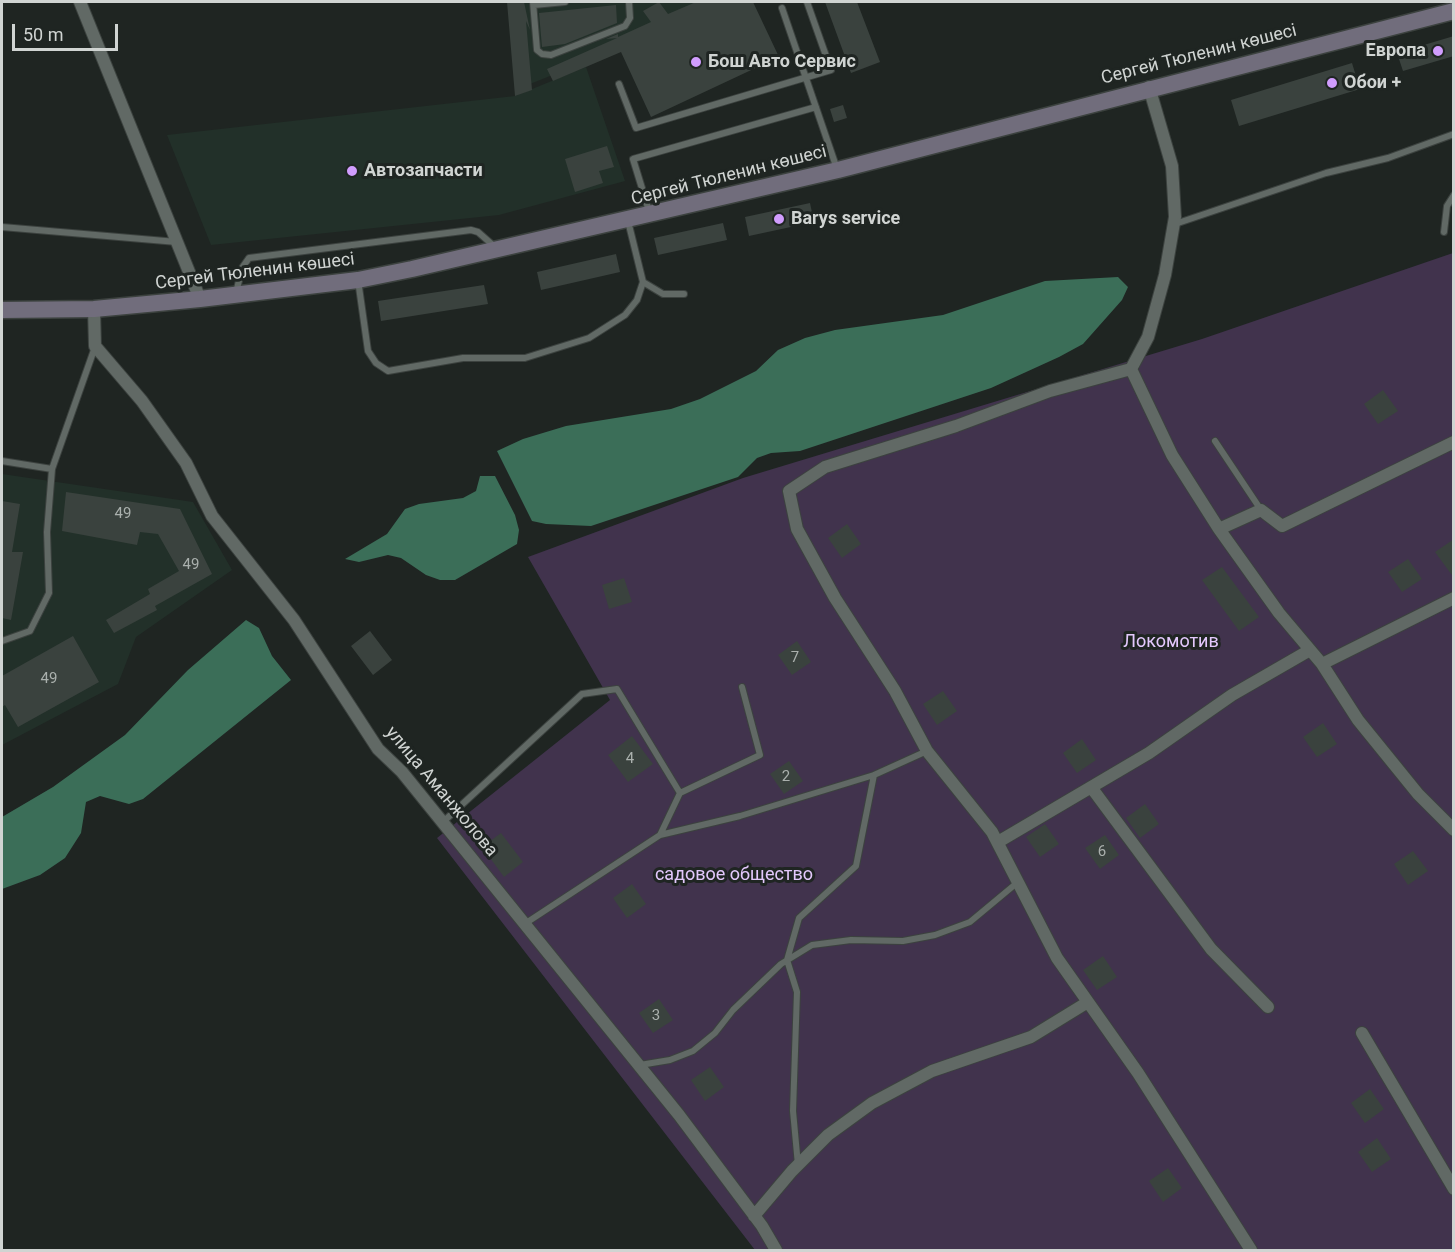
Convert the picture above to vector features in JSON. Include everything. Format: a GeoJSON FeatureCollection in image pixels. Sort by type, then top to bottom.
{"type":"FeatureCollection","features":[{"type":"Feature","properties":{"kind":"main road","name":"Сергей Тюленин көшесі"},"geometry":{"type":"LineString","coordinates":[[2,310],[94,309],[358,280],[499,250],[838,170],[1149,87],[1454,10]]}},
{"type":"Feature","properties":{"kind":"street"},"geometry":{"type":"LineString","coordinates":[[81,2],[200,299]]}},
{"type":"Feature","properties":{"kind":"street"},"geometry":{"type":"LineString","coordinates":[[1149,87],[1172,166],[1174,224],[1165,275],[1148,337],[1131,369],[1050,391],[956,426],[825,467],[789,491],[797,529],[835,598],[895,691],[927,751],[998,842],[1057,958],[1138,1073],[1251,1251]]}},
{"type":"Feature","properties":{"kind":"street"},"geometry":{"type":"LineString","coordinates":[[94,309],[95,346]]}},
{"type":"Feature","properties":{"kind":"street","name":"улица Аманжолова"},"geometry":{"type":"LineString","coordinates":[[95,346],[142,401],[186,463],[212,516],[294,620],[378,749],[402,772],[640,1065],[754,1216],[776,1251]]}},
{"type":"Feature","properties":{"kind":"street"},"geometry":{"type":"LineString","coordinates":[[1131,369],[1172,455],[1219,529],[1279,613],[1322,664],[1358,720],[1418,794],[1454,830]]}},
{"type":"Feature","properties":{"kind":"street"},"geometry":{"type":"LineString","coordinates":[[1219,529],[1261,510],[1282,526],[1454,442]]}},
{"type":"Feature","properties":{"kind":"street"},"geometry":{"type":"LineString","coordinates":[[1322,664],[1454,598]]}},
{"type":"Feature","properties":{"kind":"street"},"geometry":{"type":"LineString","coordinates":[[998,842],[1149,753],[1232,695],[1310,650]]}},
{"type":"Feature","properties":{"kind":"street"},"geometry":{"type":"LineString","coordinates":[[1091,787],[1211,949],[1268,1007]]}},
{"type":"Feature","properties":{"kind":"street"},"geometry":{"type":"LineString","coordinates":[[754,1216],[798,1165],[828,1135],[872,1103],[932,1071],[1031,1037],[1088,1002]]}},
{"type":"Feature","properties":{"kind":"street"},"geometry":{"type":"LineString","coordinates":[[1362,1033],[1454,1189]]}},
{"type":"Feature","properties":{"kind":"lane"},"geometry":{"type":"LineString","coordinates":[[565,2],[533,3],[537,50],[542,54],[550,55],[625,26],[630,18],[629,2]]}},
{"type":"Feature","properties":{"kind":"lane"},"geometry":{"type":"LineString","coordinates":[[619,84],[636,128],[831,70],[807,2]]}},
{"type":"Feature","properties":{"kind":"lane"},"geometry":{"type":"LineString","coordinates":[[782,8],[838,170]]}},
{"type":"Feature","properties":{"kind":"lane"},"geometry":{"type":"LineString","coordinates":[[651,215],[633,159],[816,107]]}},
{"type":"Feature","properties":{"kind":"lane"},"geometry":{"type":"LineString","coordinates":[[1174,224],[1326,173],[1388,158],[1454,134]]}},
{"type":"Feature","properties":{"kind":"lane"},"geometry":{"type":"LineString","coordinates":[[1444,232],[1447,206],[1454,195]]}},
{"type":"Feature","properties":{"kind":"lane"},"geometry":{"type":"LineString","coordinates":[[358,280],[368,351],[376,363],[388,371],[463,358],[525,358],[589,338],[625,315],[637,300],[643,282],[627,220]]}},
{"type":"Feature","properties":{"kind":"lane"},"geometry":{"type":"LineString","coordinates":[[2,227],[178,242]]}},
{"type":"Feature","properties":{"kind":"lane"},"geometry":{"type":"LineString","coordinates":[[236,294],[242,268],[249,258],[471,230],[478,232],[499,250]]}},
{"type":"Feature","properties":{"kind":"lane"},"geometry":{"type":"LineString","coordinates":[[643,282],[663,294],[684,294]]}},
{"type":"Feature","properties":{"kind":"lane"},"geometry":{"type":"LineString","coordinates":[[2,641],[30,631],[49,593],[47,532],[52,469],[95,346]]}},
{"type":"Feature","properties":{"kind":"lane"},"geometry":{"type":"LineString","coordinates":[[1215,441],[1261,510]]}},
{"type":"Feature","properties":{"kind":"lane"},"geometry":{"type":"LineString","coordinates":[[2,461],[52,469]]}},
{"type":"Feature","properties":{"kind":"lane"},"geometry":{"type":"LineString","coordinates":[[660,835],[680,793],[760,755],[742,687]]}},
{"type":"Feature","properties":{"kind":"lane"},"geometry":{"type":"LineString","coordinates":[[443,822],[582,694],[617,689],[680,793]]}},
{"type":"Feature","properties":{"kind":"lane"},"geometry":{"type":"LineString","coordinates":[[526,923],[660,835],[740,816],[874,775],[927,751]]}},
{"type":"Feature","properties":{"kind":"lane"},"geometry":{"type":"LineString","coordinates":[[798,1165],[793,1111],[797,992],[787,960],[799,918],[856,866],[874,775]]}},
{"type":"Feature","properties":{"kind":"lane"},"geometry":{"type":"LineString","coordinates":[[640,1065],[670,1060],[693,1051],[715,1033],[734,1010],[787,960],[812,945],[851,940],[903,941],[935,935],[970,922],[1018,882]]}},
{"type":"Feature","properties":{"kind":"shaded area"},"geometry":{"type":"Polygon","coordinates":[[[512,2],[735,2],[520,88],[512,2]]]}},
{"type":"Feature","properties":{"kind":"shaded area","name":"Автозапчасти"},"geometry":{"type":"Polygon","coordinates":[[[586,67],[625,181],[499,215],[211,245],[167,135],[515,96],[586,67]]]}},
{"type":"Feature","properties":{"kind":"shaded area"},"geometry":{"type":"Polygon","coordinates":[[[1118,277],[1128,287],[1122,300],[1083,344],[1059,357],[991,388],[800,451],[771,453],[757,458],[738,477],[591,526],[546,524],[532,521],[497,451],[523,439],[566,426],[671,409],[700,399],[756,371],[778,350],[805,338],[835,330],[943,315],[1045,281],[1118,277]]]}},
{"type":"Feature","properties":{"kind":"shaded area"},"geometry":{"type":"Polygon","coordinates":[[[2,474],[193,502],[232,570],[136,637],[118,684],[2,745],[2,474]]]}},
{"type":"Feature","properties":{"kind":"shaded area"},"geometry":{"type":"Polygon","coordinates":[[[480,476],[495,476],[515,515],[519,530],[517,544],[455,580],[440,580],[426,575],[401,558],[388,555],[359,562],[345,559],[387,534],[405,509],[419,504],[463,498],[476,491],[480,476]]]}},
{"type":"Feature","properties":{"kind":"shaded area"},"geometry":{"type":"Polygon","coordinates":[[[246,620],[259,628],[272,656],[291,680],[143,799],[129,804],[100,796],[86,802],[81,833],[65,858],[40,875],[2,889],[2,817],[53,787],[125,735],[188,670],[246,620]]]}},
{"type":"Feature","properties":{"kind":"green space"},"geometry":{"type":"Polygon","coordinates":[[[1453,253],[1453,1250],[755,1250],[437,838],[610,700],[528,557],[743,478],[1202,339],[1453,253]]]}},
{"type":"Feature","properties":{"kind":"building"},"geometry":{"type":"Polygon","coordinates":[[[507,2],[524,2],[530,30],[526,21],[532,90],[515,96],[507,2]]]}},
{"type":"Feature","properties":{"kind":"building","name":"Бош Авто Сервис"},"geometry":{"type":"Polygon","coordinates":[[[659,2],[668,14],[696,2],[753,2],[779,57],[651,117],[621,52],[553,81],[547,69],[617,38],[606,39],[618,34],[618,37],[651,22],[643,11],[659,2]]]}},
{"type":"Feature","properties":{"kind":"building"},"geometry":{"type":"Polygon","coordinates":[[[825,2],[857,2],[880,62],[851,73],[825,2]]]}},
{"type":"Feature","properties":{"kind":"building"},"geometry":{"type":"Polygon","coordinates":[[[616,5],[617,23],[565,44],[542,47],[539,13],[616,5]]]}},
{"type":"Feature","properties":{"kind":"building"},"geometry":{"type":"Polygon","coordinates":[[[1454,36],[1454,56],[1403,71],[1397,53],[1454,36]]]}},
{"type":"Feature","properties":{"kind":"building"},"geometry":{"type":"Polygon","coordinates":[[[1352,63],[1360,89],[1239,126],[1231,100],[1352,63]]]}},
{"type":"Feature","properties":{"kind":"building"},"geometry":{"type":"Polygon","coordinates":[[[843,105],[847,118],[834,122],[830,109],[843,105]]]}},
{"type":"Feature","properties":{"kind":"building"},"geometry":{"type":"Polygon","coordinates":[[[607,146],[614,167],[599,171],[603,183],[575,192],[565,159],[607,146]]]}},
{"type":"Feature","properties":{"kind":"building","name":"Barys service"},"geometry":{"type":"Polygon","coordinates":[[[810,203],[814,222],[749,236],[745,217],[810,203]]]}},
{"type":"Feature","properties":{"kind":"building"},"geometry":{"type":"Polygon","coordinates":[[[723,223],[727,240],[658,255],[654,238],[723,223]]]}},
{"type":"Feature","properties":{"kind":"building"},"geometry":{"type":"Polygon","coordinates":[[[616,254],[620,272],[541,290],[537,272],[616,254]]]}},
{"type":"Feature","properties":{"kind":"building"},"geometry":{"type":"Polygon","coordinates":[[[484,285],[488,304],[381,321],[378,301],[484,285]]]}},
{"type":"Feature","properties":{"kind":"building"},"geometry":{"type":"Polygon","coordinates":[[[1383,390],[1398,411],[1378,424],[1364,404],[1383,390]]]}},
{"type":"Feature","properties":{"kind":"building"},"geometry":{"type":"Polygon","coordinates":[[[66,492],[180,509],[212,574],[155,606],[157,610],[114,633],[106,620],[150,594],[148,589],[179,571],[158,534],[140,532],[137,545],[62,531],[66,492]]]}},
{"type":"Feature","properties":{"kind":"building"},"geometry":{"type":"Polygon","coordinates":[[[2,501],[20,504],[12,552],[23,552],[11,620],[2,618],[2,501]]]}},
{"type":"Feature","properties":{"kind":"building"},"geometry":{"type":"Polygon","coordinates":[[[847,524],[861,544],[842,558],[828,538],[847,524]]]}},
{"type":"Feature","properties":{"kind":"building"},"geometry":{"type":"Polygon","coordinates":[[[1454,539],[1454,578],[1435,552],[1454,539]]]}},
{"type":"Feature","properties":{"kind":"building"},"geometry":{"type":"Polygon","coordinates":[[[1408,559],[1422,579],[1402,592],[1388,572],[1408,559]]]}},
{"type":"Feature","properties":{"kind":"building"},"geometry":{"type":"Polygon","coordinates":[[[1222,567],[1259,617],[1239,631],[1202,580],[1222,567]]]}},
{"type":"Feature","properties":{"kind":"building"},"geometry":{"type":"Polygon","coordinates":[[[624,578],[632,602],[609,609],[602,585],[624,578]]]}},
{"type":"Feature","properties":{"kind":"building"},"geometry":{"type":"Polygon","coordinates":[[[370,631],[392,660],[373,675],[351,646],[370,631]]]}},
{"type":"Feature","properties":{"kind":"building"},"geometry":{"type":"Polygon","coordinates":[[[73,636],[99,682],[18,727],[5,705],[2,707],[2,676],[73,636]]]}},
{"type":"Feature","properties":{"kind":"building"},"geometry":{"type":"Polygon","coordinates":[[[797,641],[811,662],[792,675],[778,655],[797,641]]]}},
{"type":"Feature","properties":{"kind":"building"},"geometry":{"type":"Polygon","coordinates":[[[943,691],[957,711],[937,725],[923,704],[943,691]]]}},
{"type":"Feature","properties":{"kind":"building"},"geometry":{"type":"Polygon","coordinates":[[[1323,723],[1337,744],[1317,757],[1303,737],[1323,723]]]}},
{"type":"Feature","properties":{"kind":"building"},"geometry":{"type":"Polygon","coordinates":[[[632,736],[653,764],[628,782],[608,755],[632,736]]]}},
{"type":"Feature","properties":{"kind":"building"},"geometry":{"type":"Polygon","coordinates":[[[1082,739],[1096,760],[1077,773],[1063,753],[1082,739]]]}},
{"type":"Feature","properties":{"kind":"building"},"geometry":{"type":"Polygon","coordinates":[[[789,761],[803,781],[784,794],[770,774],[789,761]]]}},
{"type":"Feature","properties":{"kind":"building"},"geometry":{"type":"Polygon","coordinates":[[[1145,804],[1159,824],[1140,838],[1126,818],[1145,804]]]}},
{"type":"Feature","properties":{"kind":"building"},"geometry":{"type":"Polygon","coordinates":[[[1045,824],[1059,844],[1040,857],[1026,837],[1045,824]]]}},
{"type":"Feature","properties":{"kind":"building"},"geometry":{"type":"Polygon","coordinates":[[[501,833],[523,862],[504,877],[482,847],[501,833]]]}},
{"type":"Feature","properties":{"kind":"building"},"geometry":{"type":"Polygon","coordinates":[[[1105,835],[1119,855],[1100,869],[1085,848],[1105,835]]]}},
{"type":"Feature","properties":{"kind":"building"},"geometry":{"type":"Polygon","coordinates":[[[1413,851],[1428,871],[1408,885],[1394,864],[1413,851]]]}},
{"type":"Feature","properties":{"kind":"building"},"geometry":{"type":"Polygon","coordinates":[[[632,884],[646,904],[627,918],[613,898],[632,884]]]}},
{"type":"Feature","properties":{"kind":"building"},"geometry":{"type":"Polygon","coordinates":[[[1103,956],[1117,977],[1097,990],[1083,970],[1103,956]]]}},
{"type":"Feature","properties":{"kind":"building"},"geometry":{"type":"Polygon","coordinates":[[[659,999],[673,1020],[653,1033],[639,1013],[659,999]]]}},
{"type":"Feature","properties":{"kind":"building"},"geometry":{"type":"Polygon","coordinates":[[[710,1067],[724,1087],[705,1101],[691,1080],[710,1067]]]}},
{"type":"Feature","properties":{"kind":"building"},"geometry":{"type":"Polygon","coordinates":[[[1370,1089],[1384,1109],[1365,1123],[1351,1103],[1370,1089]]]}},
{"type":"Feature","properties":{"kind":"building"},"geometry":{"type":"Polygon","coordinates":[[[1377,1138],[1391,1159],[1372,1172],[1358,1152],[1377,1138]]]}},
{"type":"Feature","properties":{"kind":"building"},"geometry":{"type":"Polygon","coordinates":[[[1168,1168],[1182,1188],[1163,1202],[1149,1181],[1168,1168]]]}},
{"type":"Feature","properties":{"kind":"place","name":"Европа"},"geometry":{"type":"Point","coordinates":[1438,51]}},
{"type":"Feature","properties":{"kind":"place","name":"Бош Авто Сервис"},"geometry":{"type":"Point","coordinates":[696,62]}},
{"type":"Feature","properties":{"kind":"place","name":"Обои +"},"geometry":{"type":"Point","coordinates":[1332,83]}},
{"type":"Feature","properties":{"kind":"place","name":"Автозапчасти"},"geometry":{"type":"Point","coordinates":[352,171]}},
{"type":"Feature","properties":{"kind":"place","name":"Barys service"},"geometry":{"type":"Point","coordinates":[779,219]}},
{"type":"Feature","properties":{"kind":"park label","name":"Локомотив"},"geometry":{"type":"Point","coordinates":[1171,642]}},
{"type":"Feature","properties":{"kind":"park label","name":"садовое общество"},"geometry":{"type":"Point","coordinates":[734,875]}}]}
